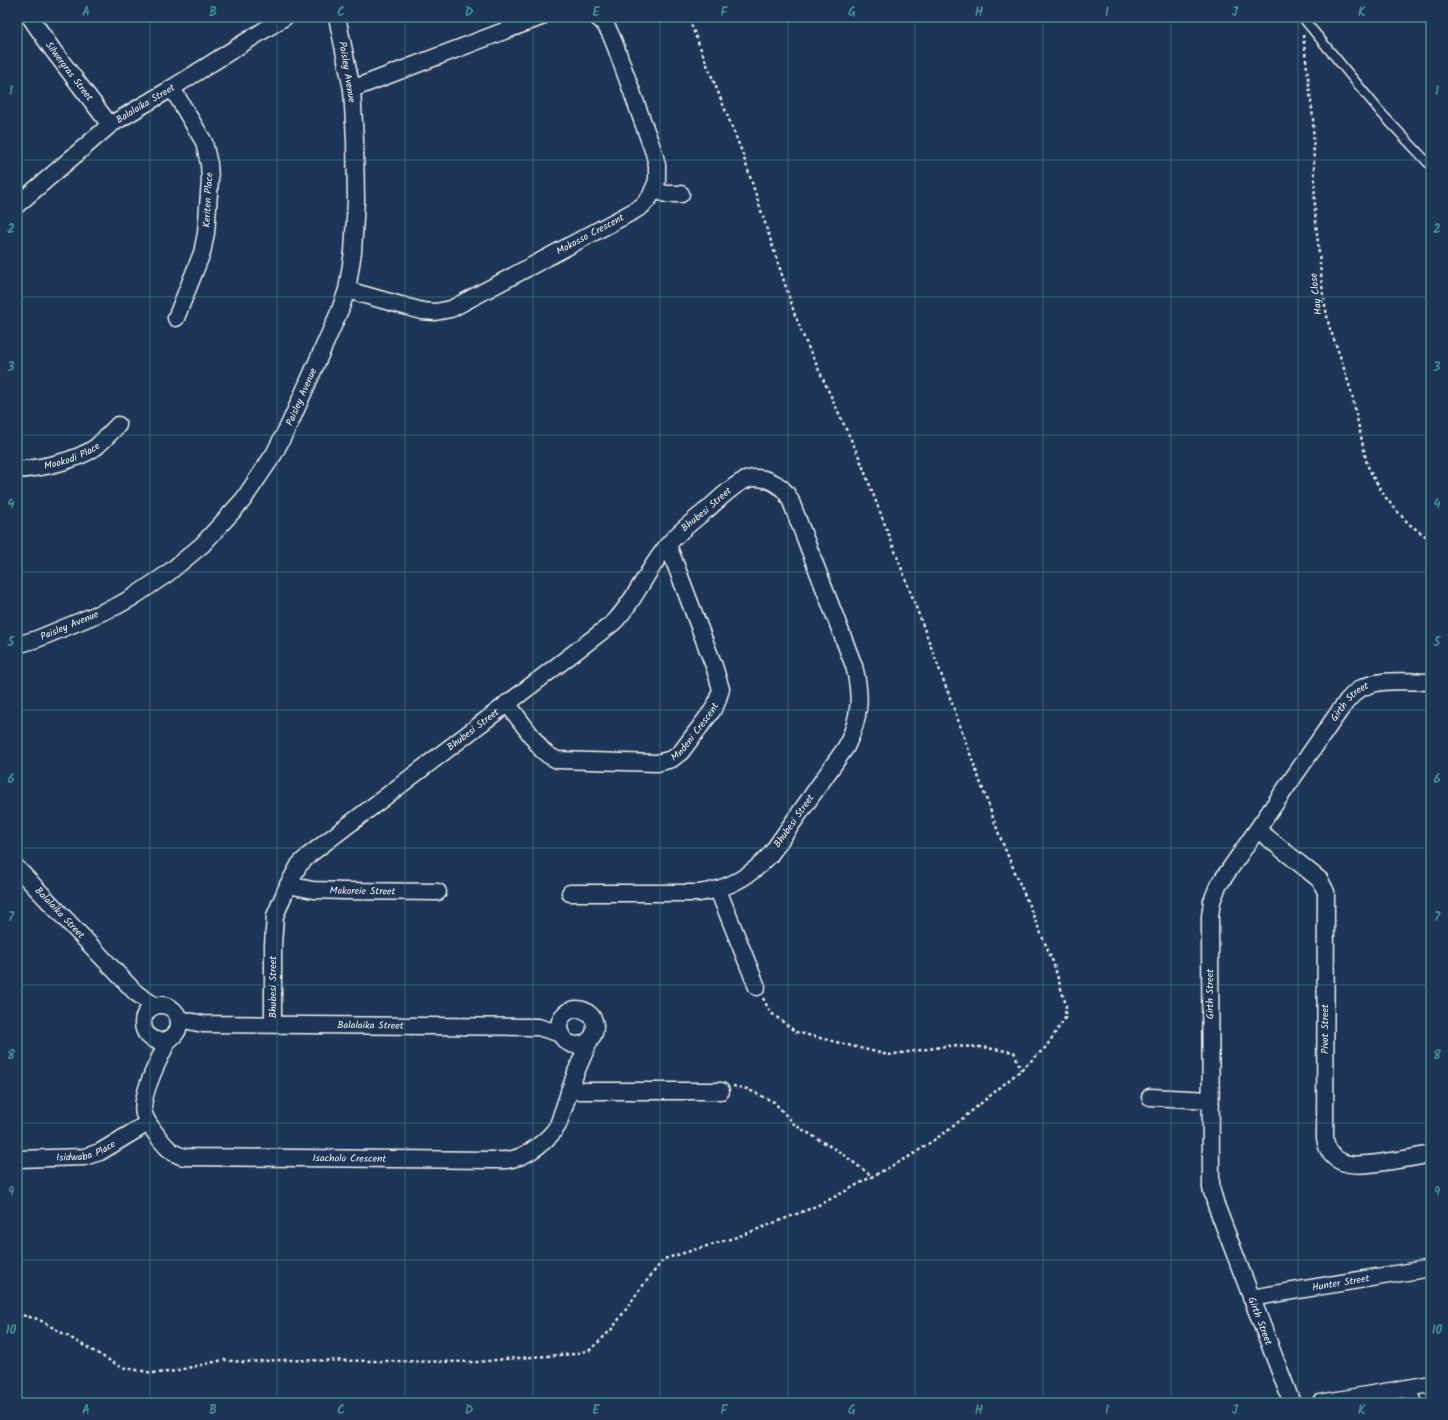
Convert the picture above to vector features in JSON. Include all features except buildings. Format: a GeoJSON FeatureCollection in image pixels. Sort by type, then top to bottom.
{"type":"FeatureCollection","features":[{"type":"Feature","properties":{"kind":"street","name":"Silwergras Street"},"geometry":{"type":"LineString","coordinates":[[30,17],[110,125]]}},
{"type":"Feature","properties":{"kind":"street","name":"Balalaika Street"},"geometry":{"type":"LineString","coordinates":[[17,205],[110,125],[285,17]]}},
{"type":"Feature","properties":{"kind":"street","name":"Paisley Avenue"},"geometry":{"type":"LineString","coordinates":[[17,645],[51,633],[128,600],[167,574],[202,545],[243,500],[274,454],[290,423],[331,332],[347,290],[353,252],[356,186],[352,89],[337,17]]}},
{"type":"Feature","properties":{"kind":"street"},"geometry":{"type":"LineString","coordinates":[[352,89],[541,17]]}},
{"type":"Feature","properties":{"kind":"street","name":"Mokosso Crescent"},"geometry":{"type":"LineString","coordinates":[[347,290],[422,311],[435,312],[451,309],[465,303],[634,211],[646,202],[654,190],[657,181],[658,172],[654,153],[615,45],[608,30],[598,17]]}},
{"type":"Feature","properties":{"kind":"street","name":"Keriten Place"},"geometry":{"type":"LineString","coordinates":[[172,88],[204,142],[210,164],[206,233],[202,254],[176,318]]}},
{"type":"Feature","properties":{"kind":"street"},"geometry":{"type":"LineString","coordinates":[[654,190],[666,194],[680,194]]}},
{"type":"Feature","properties":{"kind":"street","name":"Mookodi Place"},"geometry":{"type":"LineString","coordinates":[[17,470],[50,464],[83,455],[96,446],[118,425]]}},
{"type":"Feature","properties":{"kind":"street","name":"Bhubesi Street"},"geometry":{"type":"LineString","coordinates":[[273,1024],[273,945],[275,916],[288,885],[300,865],[309,855],[613,623],[623,611],[653,564],[679,532],[740,482],[759,478],[771,480],[788,494],[854,666],[858,681],[859,706],[854,730],[839,758],[770,856],[760,867],[734,884],[718,890],[699,894],[570,893]]}},
{"type":"Feature","properties":{"kind":"street","name":"Mndeni Crescent"},"geometry":{"type":"LineString","coordinates":[[507,703],[542,750],[557,760],[657,763],[672,759],[681,752],[712,711],[717,702],[720,689],[714,666],[668,545]]}},
{"type":"Feature","properties":{"kind":"street","name":"Girth Street"},"geometry":{"type":"LineString","coordinates":[[1292,1403],[1251,1298],[1211,1188],[1210,916],[1212,901],[1218,886],[1350,697],[1357,691],[1372,684],[1381,682],[1431,682]]}},
{"type":"Feature","properties":{"kind":"street","name":"Pivot Street"},"geometry":{"type":"LineString","coordinates":[[1258,830],[1320,880],[1326,892],[1325,1138],[1329,1150],[1337,1159],[1354,1165],[1431,1154]]}},
{"type":"Feature","properties":{"kind":"street","name":"Balalaika Street"},"geometry":{"type":"LineString","coordinates":[[17,868],[136,993],[155,1006]]}},
{"type":"Feature","properties":{"kind":"street","name":"Mokoreie Street"},"geometry":{"type":"LineString","coordinates":[[288,885],[313,890],[438,892]]}},
{"type":"Feature","properties":{"kind":"street"},"geometry":{"type":"LineString","coordinates":[[718,890],[757,987]]}},
{"type":"Feature","properties":{"kind":"street","name":"Balalaika Street"},"geometry":{"type":"LineString","coordinates":[[136,993],[144,1018]]}},
{"type":"Feature","properties":{"kind":"street"},"geometry":{"type":"LineString","coordinates":[[161,1004],[170,1007],[175,1010],[175,1030],[162,1041],[152,1039],[144,1030],[144,1018],[148,1011],[155,1006],[161,1004]]}},
{"type":"Feature","properties":{"kind":"street"},"geometry":{"type":"LineString","coordinates":[[570,1010],[584,1010],[590,1014],[594,1020],[596,1027],[594,1034],[590,1040],[582,1044],[574,1045],[567,1042],[560,1034],[559,1026],[562,1018],[570,1010]]}},
{"type":"Feature","properties":{"kind":"street","name":"Balalaika Street"},"geometry":{"type":"LineString","coordinates":[[538,1027],[562,1018]]}},
{"type":"Feature","properties":{"kind":"street","name":"Balalaika Street"},"geometry":{"type":"LineString","coordinates":[[175,1030],[203,1024],[273,1024],[538,1027],[560,1034]]}},
{"type":"Feature","properties":{"kind":"street","name":"Isacholo Crescent"},"geometry":{"type":"LineString","coordinates":[[175,1030],[156,1064],[144,1101],[144,1115],[148,1123],[171,1151],[185,1158],[507,1160],[519,1157],[550,1136],[558,1125],[576,1072],[590,1040]]}},
{"type":"Feature","properties":{"kind":"street","name":"Isacholo Crescent"},"geometry":{"type":"LineString","coordinates":[[152,1039],[156,1064]]}},
{"type":"Feature","properties":{"kind":"street","name":"Isacholo Crescent"},"geometry":{"type":"LineString","coordinates":[[574,1045],[576,1072]]}},
{"type":"Feature","properties":{"kind":"street"},"geometry":{"type":"LineString","coordinates":[[569,1091],[721,1091]]}},
{"type":"Feature","properties":{"kind":"street"},"geometry":{"type":"LineString","coordinates":[[1150,1097],[1210,1100]]}},
{"type":"Feature","properties":{"kind":"street","name":"Isidwaba Place"},"geometry":{"type":"LineString","coordinates":[[17,1159],[91,1156],[148,1123]]}},
{"type":"Feature","properties":{"kind":"street","name":"Hunter Street"},"geometry":{"type":"LineString","coordinates":[[1251,1298],[1431,1268]]}},
{"type":"Feature","properties":{"kind":"street"},"geometry":{"type":"LineString","coordinates":[[1320,1403],[1431,1384]]}},
{"type":"Feature","properties":{"kind":"street"},"geometry":{"type":"LineString","coordinates":[[1408,1388],[1414,1403]]}},
{"type":"Feature","properties":{"kind":"lane"},"geometry":{"type":"LineString","coordinates":[[1302,17],[1383,115],[1431,166]]}},
{"type":"Feature","properties":{"kind":"path","name":"Hay Close"},"geometry":{"type":"LineString","coordinates":[[1303,32],[1312,118],[1315,212],[1323,295],[1329,326],[1351,391],[1367,464],[1373,477],[1386,498],[1397,511],[1409,524],[1431,540]]}},
{"type":"Feature","properties":{"kind":"path"},"geometry":{"type":"LineString","coordinates":[[757,987],[770,1012],[796,1032],[888,1055],[948,1046],[980,1047],[1014,1052],[1021,1070]]}},
{"type":"Feature","properties":{"kind":"path"},"geometry":{"type":"LineString","coordinates":[[721,1091],[730,1085],[747,1089],[774,1102],[796,1125],[841,1153],[872,1176]]}}]}
